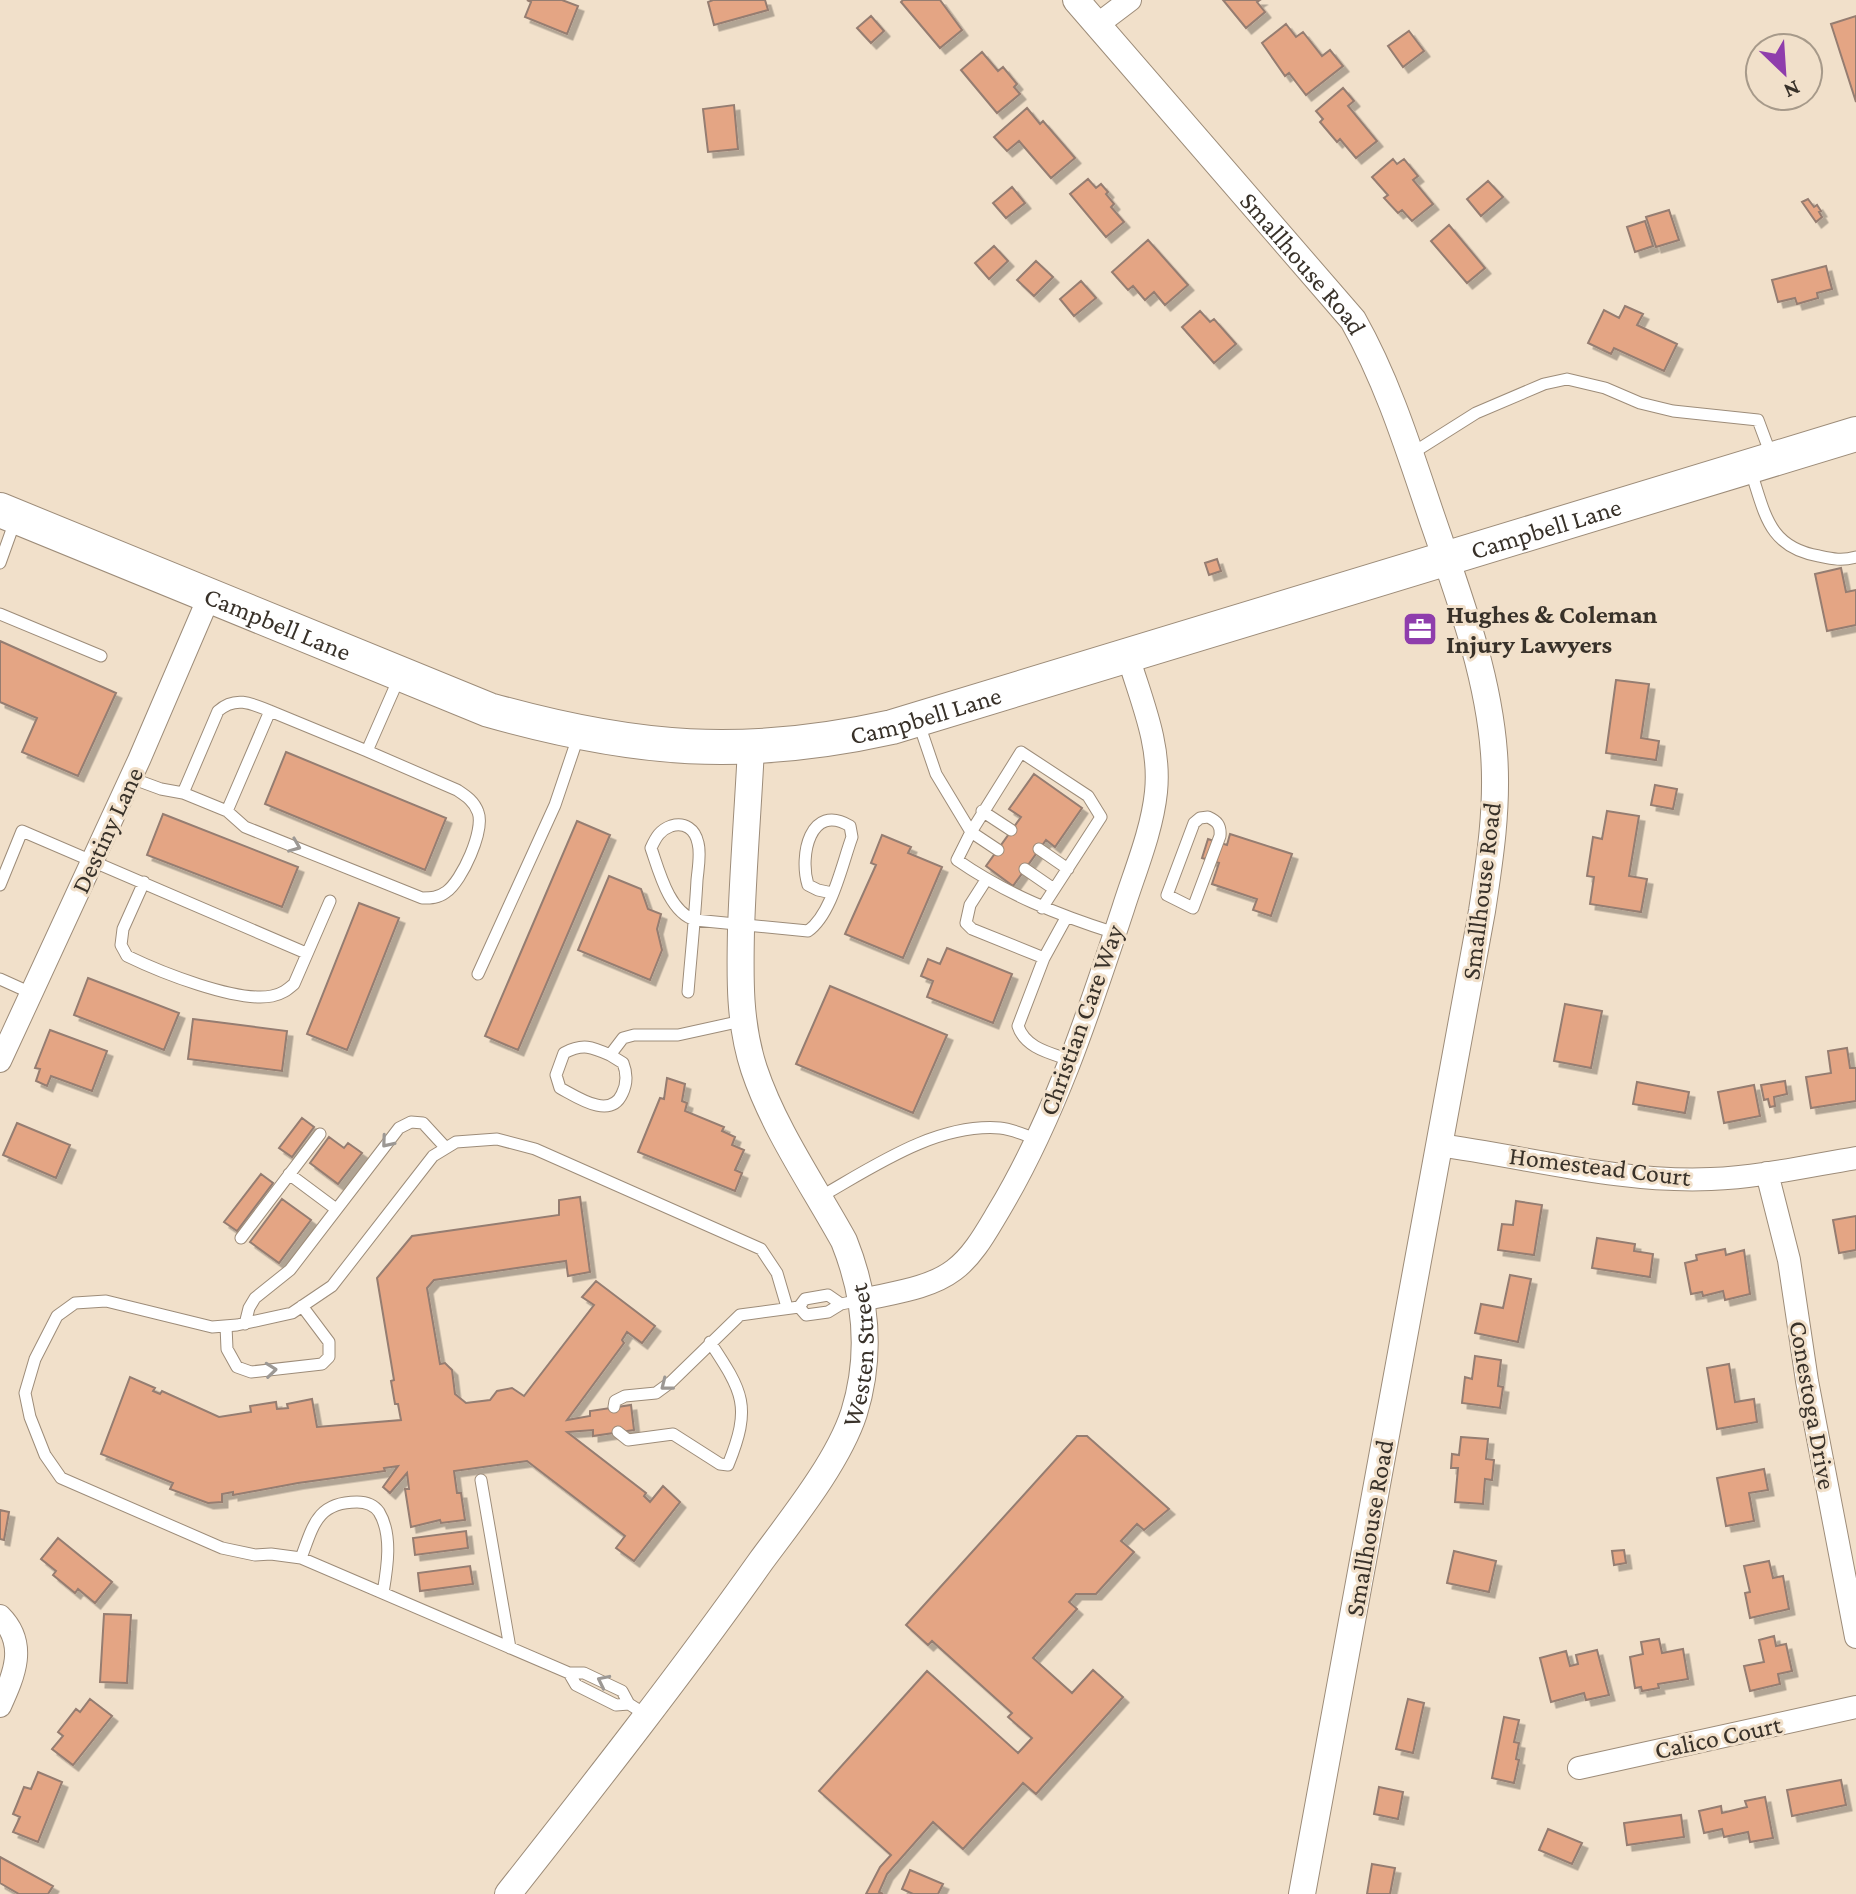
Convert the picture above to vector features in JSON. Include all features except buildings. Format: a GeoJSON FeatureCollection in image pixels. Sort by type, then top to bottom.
{"type":"FeatureCollection","features":[{"type":"Feature","properties":{"kind":"main road","name":"Campbell Lane"},"geometry":{"type":"LineString","coordinates":[[8,514],[489,710],[579,733],[660,745],[751,748],[848,737],[917,719],[1856,434]]}},
{"type":"Feature","properties":{"kind":"street","name":"Smallhouse Road"},"geometry":{"type":"LineString","coordinates":[[1076,0],[1353,320],[1389,390],[1466,617],[1487,697],[1494,754],[1494,827],[1477,942],[1302,1894]]}},
{"type":"Feature","properties":{"kind":"street"},"geometry":{"type":"LineString","coordinates":[[1097,25],[1130,0]]}},
{"type":"Feature","properties":{"kind":"street","name":"Destiny Lane"},"geometry":{"type":"LineString","coordinates":[[0,1061],[131,778],[209,597]]}},
{"type":"Feature","properties":{"kind":"street","name":"Christian Care Way"},"geometry":{"type":"LineString","coordinates":[[851,1302],[933,1281],[956,1269],[983,1237],[1018,1179],[1070,1060],[1115,933],[1156,794],[1157,763],[1153,738],[1128,656]]}},
{"type":"Feature","properties":{"kind":"street","name":"Westen Street"},"geometry":{"type":"LineString","coordinates":[[511,1894],[638,1710],[801,1507],[845,1438],[854,1412],[863,1368],[865,1337],[851,1302],[844,1241],[762,1090],[742,1021],[742,923],[751,748]]}},
{"type":"Feature","properties":{"kind":"street","name":"Homestead Court"},"geometry":{"type":"LineString","coordinates":[[1438,1145],[1668,1178],[1710,1179],[1767,1173],[1856,1158]]}},
{"type":"Feature","properties":{"kind":"street","name":"Conestoga Drive"},"geometry":{"type":"LineString","coordinates":[[1767,1173],[1789,1260],[1807,1381],[1856,1637]]}},
{"type":"Feature","properties":{"kind":"street"},"geometry":{"type":"LineString","coordinates":[[0,1616],[12,1630],[17,1645],[17,1662],[0,1706]]}},
{"type":"Feature","properties":{"kind":"street","name":"Calico Court"},"geometry":{"type":"LineString","coordinates":[[1579,1768],[1856,1707]]}},
{"type":"Feature","properties":{"kind":"lane"},"geometry":{"type":"LineString","coordinates":[[1411,454],[1476,413],[1544,384],[1567,379],[1673,411],[1758,420],[1761,464],[1772,531],[1799,553],[1843,561],[1856,557]]}},
{"type":"Feature","properties":{"kind":"lane"},"geometry":{"type":"LineString","coordinates":[[0,563],[8,514]]}},
{"type":"Feature","properties":{"kind":"lane"},"geometry":{"type":"LineString","coordinates":[[0,614],[101,656]]}},
{"type":"Feature","properties":{"kind":"lane"},"geometry":{"type":"LineString","coordinates":[[367,751],[400,674]]}},
{"type":"Feature","properties":{"kind":"lane"},"geometry":{"type":"LineString","coordinates":[[131,778],[183,793],[227,811],[245,827],[422,898],[434,898],[446,892],[457,880],[481,824],[478,811],[470,799],[457,790],[246,702],[234,701],[218,711],[183,793]]}},
{"type":"Feature","properties":{"kind":"lane"},"geometry":{"type":"LineString","coordinates":[[227,811],[270,711]]}},
{"type":"Feature","properties":{"kind":"lane"},"geometry":{"type":"LineString","coordinates":[[917,719],[936,774],[971,832],[998,850]]}},
{"type":"Feature","properties":{"kind":"lane"},"geometry":{"type":"LineString","coordinates":[[478,974],[555,805],[579,733]]}},
{"type":"Feature","properties":{"kind":"lane"},"geometry":{"type":"LineString","coordinates":[[1042,908],[1101,817],[1088,796],[1021,752],[982,811],[957,860],[986,880],[1042,908],[1115,933]]}},
{"type":"Feature","properties":{"kind":"lane"},"geometry":{"type":"LineString","coordinates":[[982,811],[1011,830]]}},
{"type":"Feature","properties":{"kind":"lane"},"geometry":{"type":"LineString","coordinates":[[1208,817],[1221,828],[1220,836],[1193,908],[1167,895],[1194,823],[1208,817]]}},
{"type":"Feature","properties":{"kind":"lane"},"geometry":{"type":"LineString","coordinates":[[688,992],[695,920],[699,845],[688,826],[674,825],[657,835],[651,848],[660,877],[678,910],[686,917],[695,920],[808,931],[818,924],[832,893],[852,837],[850,826],[840,820],[817,826],[808,838],[805,855],[808,885],[832,893]]}},
{"type":"Feature","properties":{"kind":"lane"},"geometry":{"type":"LineString","coordinates":[[0,885],[22,831],[306,953]]}},
{"type":"Feature","properties":{"kind":"lane"},"geometry":{"type":"LineString","coordinates":[[1039,849],[1068,869]]}},
{"type":"Feature","properties":{"kind":"lane"},"geometry":{"type":"LineString","coordinates":[[1025,869],[1054,889]]}},
{"type":"Feature","properties":{"kind":"lane"},"geometry":{"type":"LineString","coordinates":[[986,880],[970,905],[966,923],[972,929],[1044,958]]}},
{"type":"Feature","properties":{"kind":"lane"},"geometry":{"type":"LineString","coordinates":[[144,882],[123,929],[121,945],[127,956],[236,994],[268,997],[283,993],[294,984],[330,901]]}},
{"type":"Feature","properties":{"kind":"lane"},"geometry":{"type":"LineString","coordinates":[[1066,918],[1044,958],[1018,1026],[1034,1047],[1070,1060]]}},
{"type":"Feature","properties":{"kind":"lane"},"geometry":{"type":"LineString","coordinates":[[0,979],[31,993]]}},
{"type":"Feature","properties":{"kind":"lane"},"geometry":{"type":"LineString","coordinates":[[610,1055],[623,1038],[634,1035],[678,1035],[742,1021]]}},
{"type":"Feature","properties":{"kind":"lane"},"geometry":{"type":"LineString","coordinates":[[580,1045],[610,1055],[623,1063],[626,1071],[626,1084],[618,1101],[604,1106],[593,1104],[560,1088],[556,1075],[564,1053],[580,1045]]}},
{"type":"Feature","properties":{"kind":"lane"},"geometry":{"type":"LineString","coordinates":[[245,1324],[255,1298],[290,1270],[399,1128],[411,1122],[423,1123],[446,1148]]}},
{"type":"Feature","properties":{"kind":"lane"},"geometry":{"type":"LineString","coordinates":[[820,1197],[916,1145],[952,1134],[982,1128],[1004,1128],[1036,1139]]}},
{"type":"Feature","properties":{"kind":"lane"},"geometry":{"type":"LineString","coordinates":[[241,1238],[320,1134]]}},
{"type":"Feature","properties":{"kind":"lane"},"geometry":{"type":"LineString","coordinates":[[638,1710],[622,1691],[584,1673],[569,1673],[301,1558],[255,1555],[222,1548],[61,1478],[45,1455],[30,1417],[25,1393],[35,1359],[57,1316],[75,1303],[106,1301],[212,1327],[245,1324],[292,1313],[332,1286],[433,1156],[456,1142],[497,1139],[535,1149],[761,1249],[777,1273],[793,1307]]}},
{"type":"Feature","properties":{"kind":"lane"},"geometry":{"type":"LineString","coordinates":[[289,1174],[336,1209]]}},
{"type":"Feature","properties":{"kind":"lane"},"geometry":{"type":"LineString","coordinates":[[614,1407],[615,1401],[625,1396],[656,1393],[740,1315],[793,1307],[805,1299],[828,1295],[851,1302]]}},
{"type":"Feature","properties":{"kind":"lane"},"geometry":{"type":"LineString","coordinates":[[226,1326],[227,1349],[237,1367],[251,1372],[322,1364],[329,1357],[329,1342],[302,1306]]}},
{"type":"Feature","properties":{"kind":"lane"},"geometry":{"type":"LineString","coordinates":[[618,1432],[628,1440],[673,1434],[720,1464],[728,1465],[741,1434],[743,1409],[734,1378],[710,1342]]}},
{"type":"Feature","properties":{"kind":"lane"},"geometry":{"type":"LineString","coordinates":[[481,1480],[510,1648]]}},
{"type":"Feature","properties":{"kind":"lane"},"geometry":{"type":"LineString","coordinates":[[301,1558],[315,1521],[325,1509],[337,1504],[371,1504],[380,1513],[385,1532],[388,1560],[383,1593]]}},
{"type":"Feature","properties":{"kind":"place","name":"Hughes & Coleman Injury Lawyers"},"geometry":{"type":"Point","coordinates":[1420,629]}}]}
